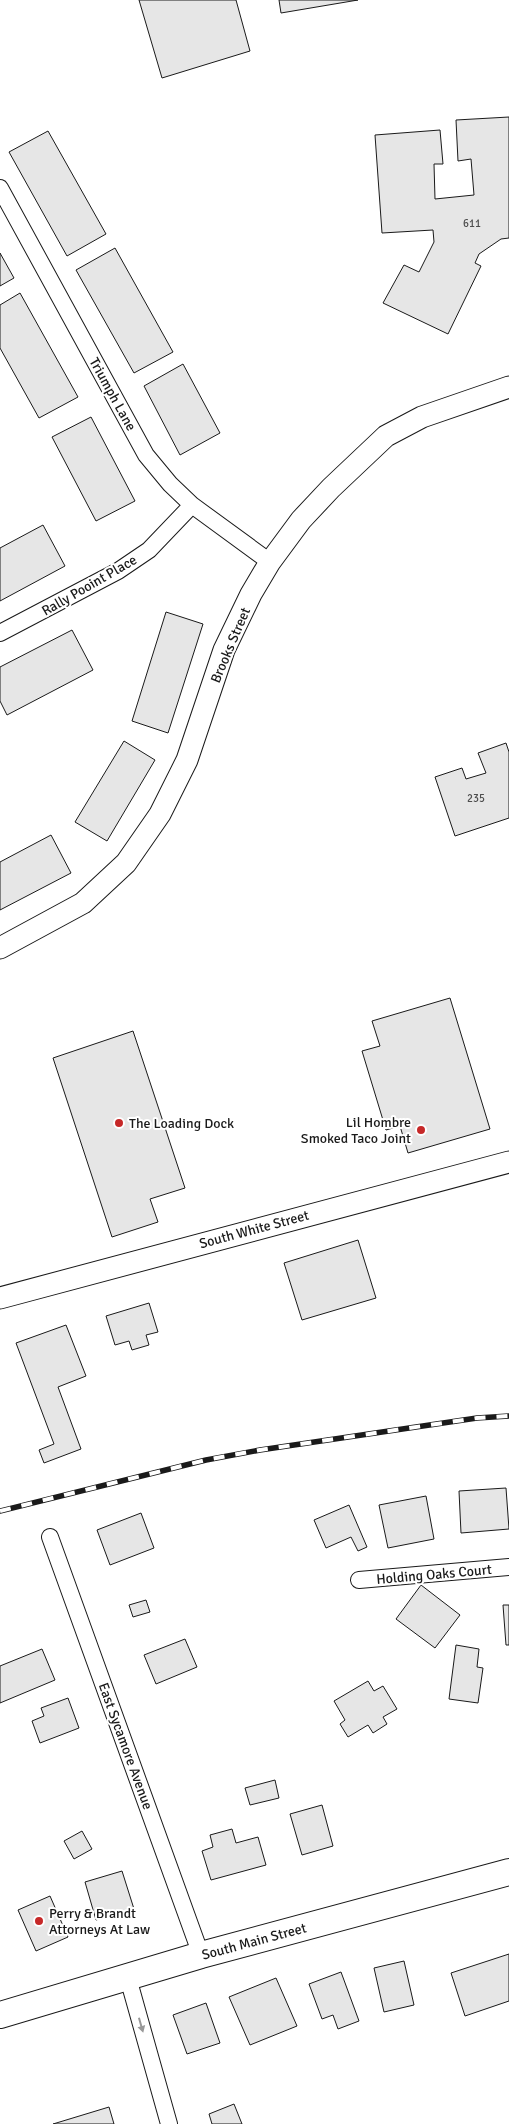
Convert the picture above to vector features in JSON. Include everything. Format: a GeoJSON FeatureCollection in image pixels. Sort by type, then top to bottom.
{"type":"FeatureCollection","features":[{"type":"Feature","properties":{"kind":"main road","name":"South Main Street"},"geometry":{"type":"LineString","coordinates":[[0,2015],[128,1978],[201,1954],[509,1872]]}},
{"type":"Feature","properties":{"kind":"street","name":"Triumph Lane"},"geometry":{"type":"LineString","coordinates":[[0,188],[146,455],[170,484],[192,505],[270,562]]}},
{"type":"Feature","properties":{"kind":"street","name":"Brooks Street"},"geometry":{"type":"LineString","coordinates":[[0,948],[83,903],[126,863],[160,814],[187,760],[224,650],[251,594],[270,562],[307,514],[331,488],[386,436],[422,417],[509,387]]}},
{"type":"Feature","properties":{"kind":"street","name":"Rally Pooint Place"},"geometry":{"type":"LineString","coordinates":[[0,633],[118,571],[149,550],[192,505]]}},
{"type":"Feature","properties":{"kind":"street","name":"South White Street"},"geometry":{"type":"LineString","coordinates":[[0,1298],[509,1162]]}},
{"type":"Feature","properties":{"kind":"street","name":"East Sycamore Avenue"},"geometry":{"type":"LineString","coordinates":[[50,1537],[201,1954]]}},
{"type":"Feature","properties":{"kind":"street","name":"Holding Oaks Court"},"geometry":{"type":"LineString","coordinates":[[359,1580],[509,1567]]}},
{"type":"Feature","properties":{"kind":"street"},"geometry":{"type":"LineString","coordinates":[[128,1978],[169,2124]]}},
{"type":"Feature","properties":{"kind":"building"},"geometry":{"type":"Polygon","coordinates":[[[139,0],[236,0],[250,51],[162,78],[139,0]]]}},
{"type":"Feature","properties":{"kind":"building"},"geometry":{"type":"Polygon","coordinates":[[[279,0],[358,0],[281,13],[279,0]]]}},
{"type":"Feature","properties":{"kind":"building"},"geometry":{"type":"Polygon","coordinates":[[[509,117],[509,238],[501,239],[479,254],[475,263],[481,266],[448,334],[383,303],[404,265],[419,272],[434,242],[433,230],[382,233],[375,135],[440,130],[443,164],[434,164],[435,199],[474,195],[471,159],[458,161],[456,120],[509,117]]]}},
{"type":"Feature","properties":{"kind":"building"},"geometry":{"type":"Polygon","coordinates":[[[48,131],[106,234],[67,256],[9,152],[48,131]]]}},
{"type":"Feature","properties":{"kind":"building"},"geometry":{"type":"Polygon","coordinates":[[[115,248],[173,352],[134,373],[76,270],[115,248]]]}},
{"type":"Feature","properties":{"kind":"building"},"geometry":{"type":"Polygon","coordinates":[[[0,253],[14,278],[0,286],[0,253]]]}},
{"type":"Feature","properties":{"kind":"building"},"geometry":{"type":"Polygon","coordinates":[[[20,293],[78,397],[39,418],[0,348],[0,305],[20,293]]]}},
{"type":"Feature","properties":{"kind":"building"},"geometry":{"type":"Polygon","coordinates":[[[183,364],[220,433],[180,455],[144,386],[183,364]]]}},
{"type":"Feature","properties":{"kind":"building"},"geometry":{"type":"Polygon","coordinates":[[[91,417],[135,501],[96,521],[52,437],[91,417]]]}},
{"type":"Feature","properties":{"kind":"building"},"geometry":{"type":"Polygon","coordinates":[[[43,525],[65,566],[0,601],[0,548],[43,525]]]}},
{"type":"Feature","properties":{"kind":"building"},"geometry":{"type":"Polygon","coordinates":[[[166,612],[203,624],[168,733],[132,721],[166,612]]]}},
{"type":"Feature","properties":{"kind":"building"},"geometry":{"type":"Polygon","coordinates":[[[72,630],[93,670],[7,715],[0,701],[0,667],[72,630]]]}},
{"type":"Feature","properties":{"kind":"building"},"geometry":{"type":"Polygon","coordinates":[[[124,741],[155,760],[107,841],[75,822],[124,741]]]}},
{"type":"Feature","properties":{"kind":"building"},"geometry":{"type":"Polygon","coordinates":[[[506,743],[509,752],[509,818],[455,836],[435,777],[462,768],[466,779],[486,773],[478,753],[506,743]]]}},
{"type":"Feature","properties":{"kind":"building"},"geometry":{"type":"Polygon","coordinates":[[[51,835],[71,873],[0,910],[0,862],[51,835]]]}},
{"type":"Feature","properties":{"kind":"building"},"geometry":{"type":"Polygon","coordinates":[[[450,998],[490,1129],[408,1153],[400,1126],[386,1130],[362,1051],[380,1046],[372,1021],[450,998]]]}},
{"type":"Feature","properties":{"kind":"building","name":"The Loading Dock"},"geometry":{"type":"Polygon","coordinates":[[[133,1031],[185,1188],[150,1199],[158,1222],[112,1237],[53,1058],[133,1031]]]}},
{"type":"Feature","properties":{"kind":"building"},"geometry":{"type":"Polygon","coordinates":[[[358,1240],[376,1298],[302,1320],[284,1263],[358,1240]]]}},
{"type":"Feature","properties":{"kind":"building"},"geometry":{"type":"Polygon","coordinates":[[[149,1303],[158,1332],[146,1335],[149,1345],[132,1350],[129,1341],[115,1345],[106,1316],[149,1303]]]}},
{"type":"Feature","properties":{"kind":"building"},"geometry":{"type":"Polygon","coordinates":[[[66,1325],[86,1376],[58,1387],[81,1449],[44,1463],[39,1450],[54,1444],[16,1343],[66,1325]]]}},
{"type":"Feature","properties":{"kind":"building"},"geometry":{"type":"Polygon","coordinates":[[[506,1488],[509,1529],[461,1533],[459,1491],[506,1488]]]}},
{"type":"Feature","properties":{"kind":"building"},"geometry":{"type":"Polygon","coordinates":[[[426,1496],[434,1539],[388,1548],[379,1505],[426,1496]]]}},
{"type":"Feature","properties":{"kind":"building"},"geometry":{"type":"Polygon","coordinates":[[[349,1505],[367,1547],[358,1551],[351,1537],[326,1548],[314,1520],[349,1505]]]}},
{"type":"Feature","properties":{"kind":"building"},"geometry":{"type":"Polygon","coordinates":[[[141,1513],[154,1548],[110,1565],[97,1530],[141,1513]]]}},
{"type":"Feature","properties":{"kind":"building"},"geometry":{"type":"Polygon","coordinates":[[[421,1585],[460,1615],[435,1648],[396,1619],[421,1585]]]}},
{"type":"Feature","properties":{"kind":"building"},"geometry":{"type":"Polygon","coordinates":[[[146,1600],[150,1612],[133,1617],[129,1605],[146,1600]]]}},
{"type":"Feature","properties":{"kind":"building"},"geometry":{"type":"Polygon","coordinates":[[[503,1605],[509,1605],[509,1645],[506,1645],[503,1605]]]}},
{"type":"Feature","properties":{"kind":"building"},"geometry":{"type":"Polygon","coordinates":[[[185,1639],[197,1667],[156,1684],[144,1655],[185,1639]]]}},
{"type":"Feature","properties":{"kind":"building"},"geometry":{"type":"Polygon","coordinates":[[[456,1645],[479,1649],[477,1667],[483,1668],[478,1703],[449,1699],[456,1645]]]}},
{"type":"Feature","properties":{"kind":"building"},"geometry":{"type":"Polygon","coordinates":[[[42,1649],[55,1680],[0,1703],[0,1666],[42,1649]]]}},
{"type":"Feature","properties":{"kind":"building"},"geometry":{"type":"Polygon","coordinates":[[[368,1681],[374,1691],[383,1686],[397,1709],[383,1717],[387,1724],[373,1733],[368,1725],[348,1737],[340,1724],[345,1720],[334,1701],[368,1681]]]}},
{"type":"Feature","properties":{"kind":"building"},"geometry":{"type":"Polygon","coordinates":[[[68,1698],[79,1728],[40,1743],[32,1721],[44,1716],[41,1708],[68,1698]]]}},
{"type":"Feature","properties":{"kind":"building"},"geometry":{"type":"Polygon","coordinates":[[[275,1780],[279,1798],[250,1805],[245,1788],[275,1780]]]}},
{"type":"Feature","properties":{"kind":"building"},"geometry":{"type":"Polygon","coordinates":[[[322,1805],[333,1846],[302,1855],[290,1814],[322,1805]]]}},
{"type":"Feature","properties":{"kind":"building"},"geometry":{"type":"Polygon","coordinates":[[[232,1829],[236,1843],[258,1837],[266,1865],[211,1880],[202,1851],[213,1847],[210,1835],[232,1829]]]}},
{"type":"Feature","properties":{"kind":"building"},"geometry":{"type":"Polygon","coordinates":[[[82,1831],[92,1849],[74,1859],[64,1841],[82,1831]]]}},
{"type":"Feature","properties":{"kind":"building"},"geometry":{"type":"Polygon","coordinates":[[[122,1871],[134,1909],[96,1920],[85,1882],[122,1871]]]}},
{"type":"Feature","properties":{"kind":"building"},"geometry":{"type":"Polygon","coordinates":[[[50,1896],[68,1937],[36,1951],[18,1910],[50,1896]]]}},
{"type":"Feature","properties":{"kind":"building"},"geometry":{"type":"Polygon","coordinates":[[[509,1954],[509,2001],[465,2016],[451,1973],[509,1954]]]}},
{"type":"Feature","properties":{"kind":"building"},"geometry":{"type":"Polygon","coordinates":[[[404,1961],[414,2005],[384,2012],[374,1968],[404,1961]]]}},
{"type":"Feature","properties":{"kind":"building"},"geometry":{"type":"Polygon","coordinates":[[[341,1972],[359,2021],[338,2029],[333,2015],[322,2019],[309,1984],[341,1972]]]}},
{"type":"Feature","properties":{"kind":"building"},"geometry":{"type":"Polygon","coordinates":[[[276,1978],[297,2026],[250,2045],[229,1997],[276,1978]]]}},
{"type":"Feature","properties":{"kind":"building"},"geometry":{"type":"Polygon","coordinates":[[[206,2003],[220,2043],[187,2054],[173,2015],[206,2003]]]}},
{"type":"Feature","properties":{"kind":"building"},"geometry":{"type":"Polygon","coordinates":[[[234,2104],[242,2124],[212,2124],[209,2114],[234,2104]]]}},
{"type":"Feature","properties":{"kind":"building"},"geometry":{"type":"Polygon","coordinates":[[[109,2107],[114,2124],[53,2124],[109,2107]]]}},
{"type":"Feature","properties":{"kind":"railway"},"geometry":{"type":"LineString","coordinates":[[0,1511],[206,1460],[260,1450],[477,1418],[509,1416]]}},
{"type":"Feature","properties":{"kind":"place","name":"The Loading Dock"},"geometry":{"type":"Point","coordinates":[119,1123]}},
{"type":"Feature","properties":{"kind":"place","name":"Lil Hombre Smoked Taco Joint"},"geometry":{"type":"Point","coordinates":[421,1130]}},
{"type":"Feature","properties":{"kind":"place","name":"Perry & Brandt Attorneys At Law"},"geometry":{"type":"Point","coordinates":[39,1921]}}]}
